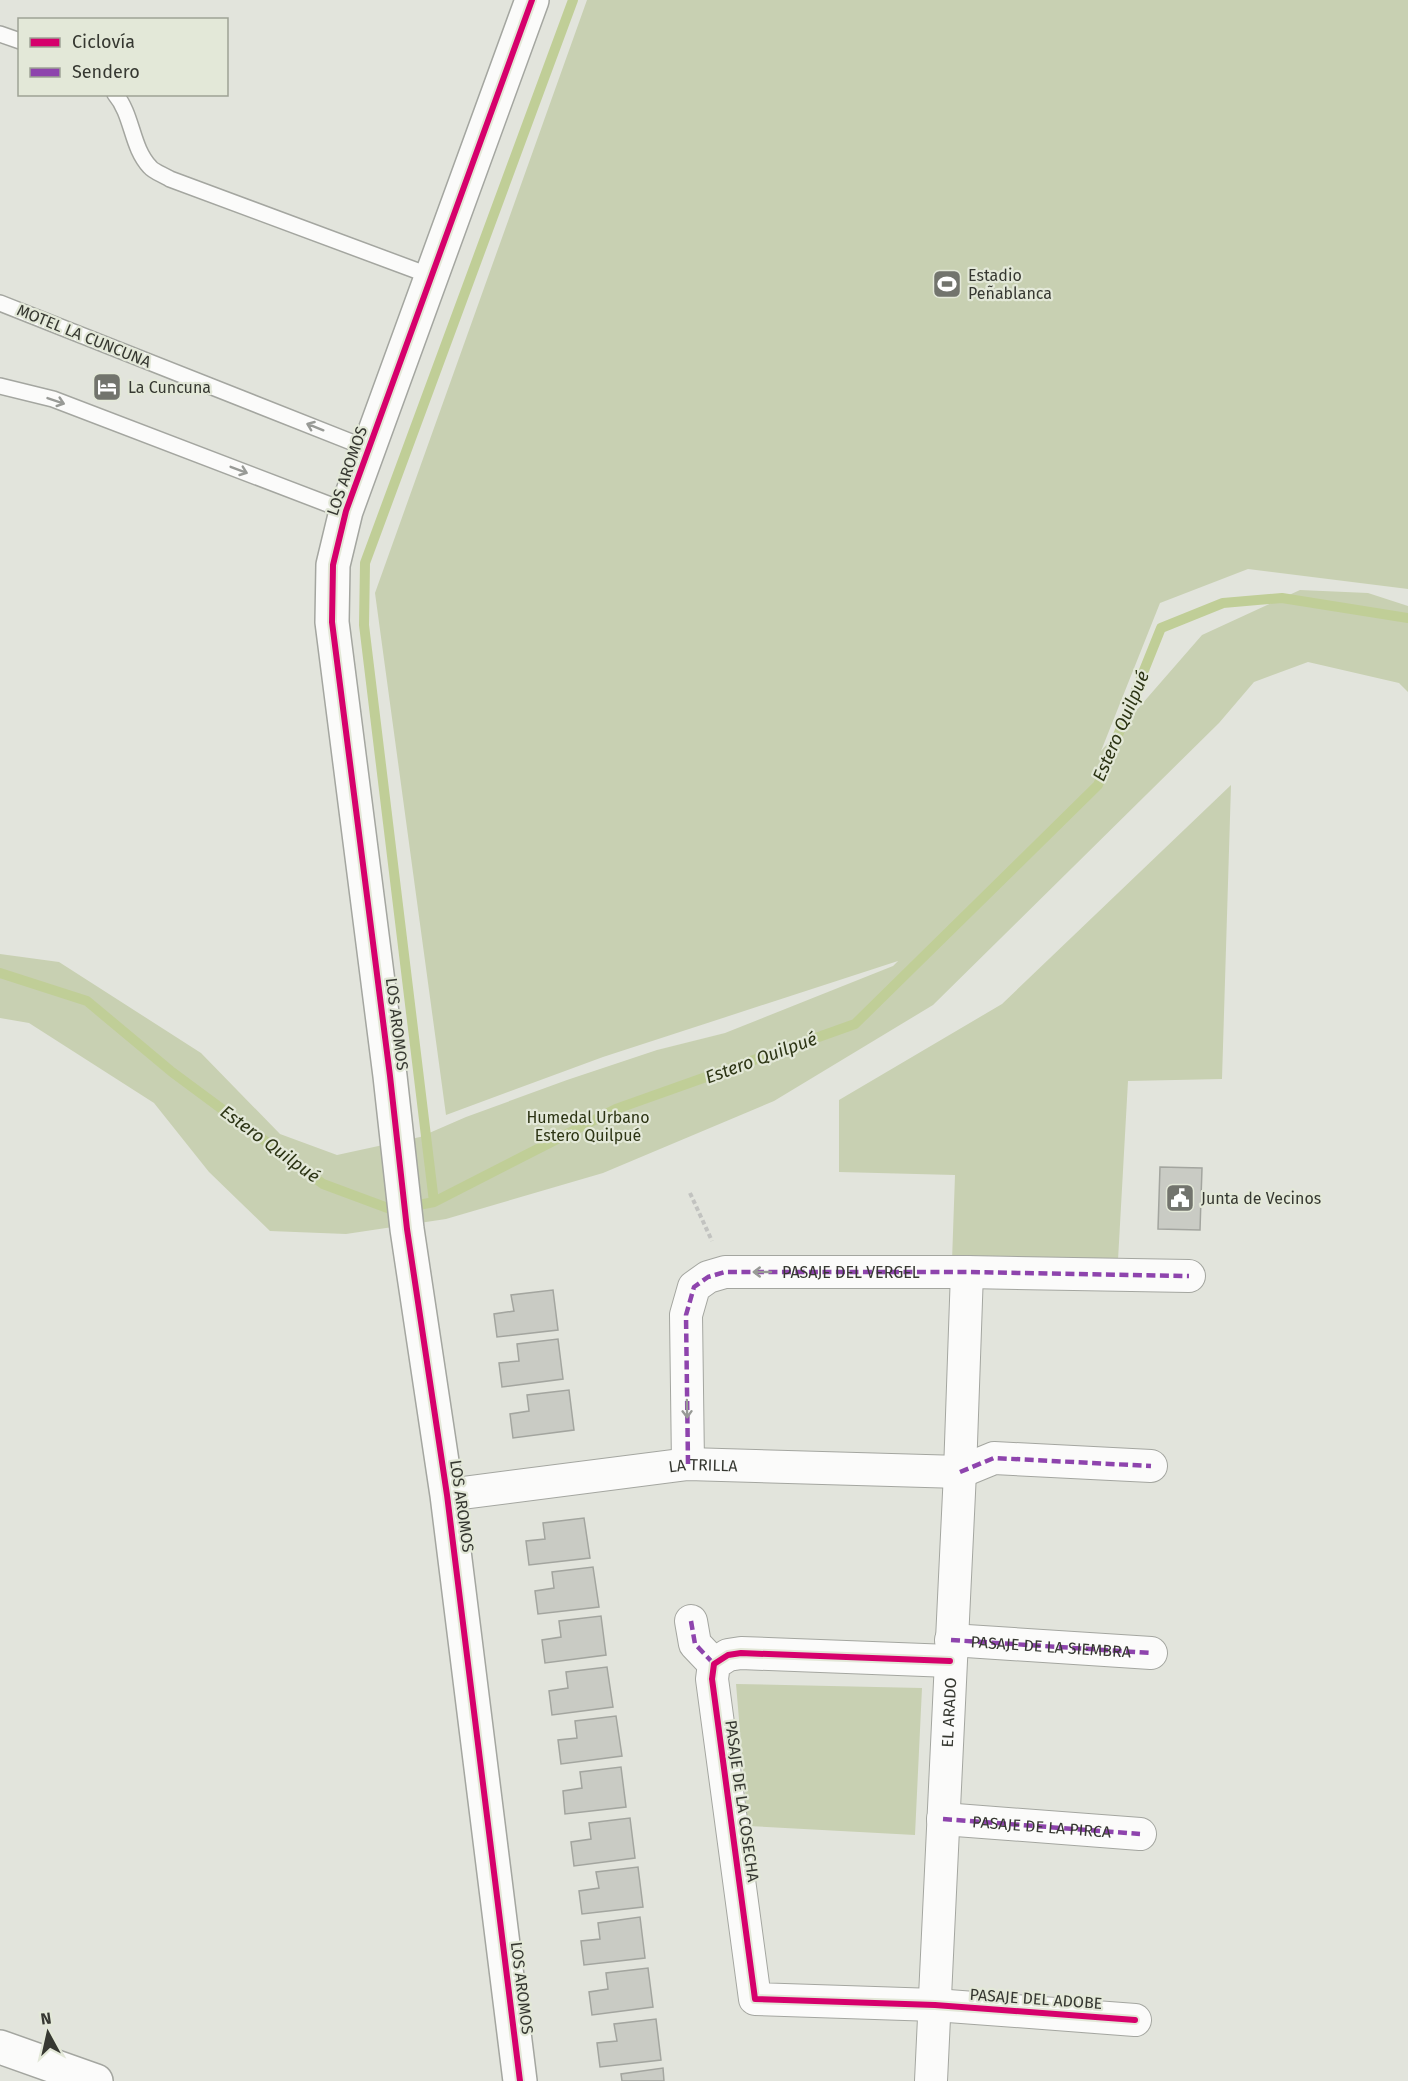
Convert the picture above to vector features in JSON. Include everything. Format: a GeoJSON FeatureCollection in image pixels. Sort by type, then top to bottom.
{"type":"FeatureCollection","features":[{"type":"Feature","properties":{"kind":"street","name":"LOS AROMOS"},"geometry":{"type":"LineString","coordinates":[[520,2081],[447,1495],[407,1229],[390,1076],[332,622],[333,565],[346,511],[532,0]]}},
{"type":"Feature","properties":{"kind":"street","name":"PASAJE DEL VERGEL"},"geometry":{"type":"LineString","coordinates":[[688,1464],[686,1315],[694,1287],[708,1277],[725,1272],[967,1272],[1189,1276]]}},
{"type":"Feature","properties":{"kind":"street","name":"EL ARADO"},"geometry":{"type":"LineString","coordinates":[[931,2081],[960,1472],[967,1272]]}},
{"type":"Feature","properties":{"kind":"street"},"geometry":{"type":"LineString","coordinates":[[960,1472],[994,1458],[1151,1466]]}},
{"type":"Feature","properties":{"kind":"street","name":"LA TRILLA"},"geometry":{"type":"LineString","coordinates":[[447,1495],[688,1464],[960,1472]]}},
{"type":"Feature","properties":{"kind":"street"},"geometry":{"type":"LineString","coordinates":[[691,1621],[695,1644],[714,1664],[728,1655],[741,1653],[951,1651]]}},
{"type":"Feature","properties":{"kind":"street","name":"PASAJE DE LA SIEMBRA"},"geometry":{"type":"LineString","coordinates":[[951,1651],[1151,1653]]}},
{"type":"Feature","properties":{"kind":"street","name":"PASAJE DE LA COSECHA"},"geometry":{"type":"LineString","coordinates":[[714,1664],[712,1679],[755,1999],[935,2006]]}},
{"type":"Feature","properties":{"kind":"street","name":"PASAJE DE LA PIRCA"},"geometry":{"type":"LineString","coordinates":[[943,1820],[1140,1834]]}},
{"type":"Feature","properties":{"kind":"street","name":"PASAJE DEL ADOBE"},"geometry":{"type":"LineString","coordinates":[[935,2006],[1135,2020]]}},
{"type":"Feature","properties":{"kind":"street"},"geometry":{"type":"LineString","coordinates":[[0,2047],[90,2080]]}},
{"type":"Feature","properties":{"kind":"lane"},"geometry":{"type":"LineString","coordinates":[[0,34],[18,40]]}},
{"type":"Feature","properties":{"kind":"lane"},"geometry":{"type":"LineString","coordinates":[[117,96],[121,101],[137,148],[150,169],[170,179],[431,276]]}},
{"type":"Feature","properties":{"kind":"lane","name":"MOTEL LA CUNCUNA"},"geometry":{"type":"LineString","coordinates":[[0,303],[369,449]]}},
{"type":"Feature","properties":{"kind":"lane"},"geometry":{"type":"LineString","coordinates":[[0,386],[53,399],[346,511]]}},
{"type":"Feature","properties":{"kind":"path"},"geometry":{"type":"LineString","coordinates":[[690,1193],[725,1272]]}},
{"type":"Feature","properties":{"kind":"green space","name":"Estadio Peñablanca"},"geometry":{"type":"Polygon","coordinates":[[[587,0],[1408,0],[1408,589],[1248,569],[1160,603],[1101,751],[1202,635],[1300,590],[1368,593],[1408,606],[1408,692],[1399,683],[1308,662],[1254,682],[1219,723],[933,1005],[774,1101],[603,1173],[446,1219],[346,1234],[270,1231],[209,1172],[154,1103],[29,1023],[0,1018],[0,954],[59,962],[201,1053],[280,1134],[337,1155],[420,1137],[466,1117],[567,1080],[657,1050],[725,1033],[893,966],[898,961],[603,1057],[446,1115],[375,593],[587,0]]]}},
{"type":"Feature","properties":{"kind":"green space"},"geometry":{"type":"Polygon","coordinates":[[[1231,785],[1222,1079],[1128,1081],[1118,1260],[952,1261],[955,1175],[839,1172],[839,1100],[1002,1004],[1231,785]]]}},
{"type":"Feature","properties":{"kind":"green space"},"geometry":{"type":"Polygon","coordinates":[[[736,1684],[922,1688],[915,1835],[748,1826],[736,1684]]]}},
{"type":"Feature","properties":{"kind":"building","name":"Junta de Vecinos"},"geometry":{"type":"Polygon","coordinates":[[[1160,1167],[1202,1168],[1200,1230],[1158,1229],[1160,1167]]]}},
{"type":"Feature","properties":{"kind":"building"},"geometry":{"type":"Polygon","coordinates":[[[553,1290],[558,1330],[497,1337],[494,1314],[514,1311],[511,1295],[553,1290]]]}},
{"type":"Feature","properties":{"kind":"building"},"geometry":{"type":"Polygon","coordinates":[[[558,1339],[563,1379],[502,1387],[499,1363],[519,1361],[517,1344],[558,1339]]]}},
{"type":"Feature","properties":{"kind":"building"},"geometry":{"type":"Polygon","coordinates":[[[569,1390],[574,1430],[513,1438],[510,1414],[529,1411],[527,1395],[569,1390]]]}},
{"type":"Feature","properties":{"kind":"building"},"geometry":{"type":"Polygon","coordinates":[[[584,1518],[590,1558],[529,1565],[526,1541],[545,1539],[543,1523],[584,1518]]]}},
{"type":"Feature","properties":{"kind":"building"},"geometry":{"type":"Polygon","coordinates":[[[593,1567],[599,1607],[538,1614],[535,1591],[554,1588],[552,1572],[593,1567]]]}},
{"type":"Feature","properties":{"kind":"building"},"geometry":{"type":"Polygon","coordinates":[[[601,1616],[606,1655],[545,1663],[542,1640],[561,1637],[559,1621],[601,1616]]]}},
{"type":"Feature","properties":{"kind":"building"},"geometry":{"type":"Polygon","coordinates":[[[607,1667],[613,1707],[552,1715],[549,1691],[568,1688],[566,1672],[607,1667]]]}},
{"type":"Feature","properties":{"kind":"building"},"geometry":{"type":"Polygon","coordinates":[[[616,1716],[622,1756],[561,1764],[558,1740],[577,1738],[575,1721],[616,1716]]]}},
{"type":"Feature","properties":{"kind":"building"},"geometry":{"type":"Polygon","coordinates":[[[621,1767],[626,1807],[565,1814],[563,1791],[582,1788],[580,1772],[621,1767]]]}},
{"type":"Feature","properties":{"kind":"building"},"geometry":{"type":"Polygon","coordinates":[[[630,1818],[635,1858],[574,1866],[571,1842],[591,1839],[589,1823],[630,1818]]]}},
{"type":"Feature","properties":{"kind":"building"},"geometry":{"type":"Polygon","coordinates":[[[638,1867],[643,1907],[582,1914],[579,1891],[599,1888],[596,1872],[638,1867]]]}},
{"type":"Feature","properties":{"kind":"building"},"geometry":{"type":"Polygon","coordinates":[[[640,1917],[645,1958],[584,1965],[581,1941],[600,1939],[598,1923],[640,1917]]]}},
{"type":"Feature","properties":{"kind":"building"},"geometry":{"type":"Polygon","coordinates":[[[648,1968],[653,2007],[592,2015],[589,1992],[608,1989],[606,1973],[648,1968]]]}},
{"type":"Feature","properties":{"kind":"building"},"geometry":{"type":"Polygon","coordinates":[[[656,2019],[661,2060],[600,2067],[597,2043],[617,2041],[614,2024],[656,2019]]]}},
{"type":"Feature","properties":{"kind":"building"},"geometry":{"type":"Polygon","coordinates":[[[663,2068],[664,2081],[622,2081],[621,2074],[663,2068]]]}},
{"type":"Feature","properties":{"kind":"waterway"},"geometry":{"type":"LineString","coordinates":[[434,1202],[364,625],[365,563],[573,0]]}},
{"type":"Feature","properties":{"kind":"waterway","name":"Estero Quilpué"},"geometry":{"type":"LineString","coordinates":[[0,973],[87,1001],[172,1072],[323,1184],[393,1210],[434,1202],[616,1109],[855,1024],[1098,785],[1161,628],[1223,603],[1282,598],[1408,618]]}},
{"type":"Feature","properties":{"kind":"marked path"},"geometry":{"type":"LineString","coordinates":[[688,1464],[686,1315],[694,1287],[708,1277],[725,1272],[967,1272],[1189,1276]]}},
{"type":"Feature","properties":{"kind":"marked path"},"geometry":{"type":"LineString","coordinates":[[960,1472],[994,1458],[1151,1466]]}},
{"type":"Feature","properties":{"kind":"marked path"},"geometry":{"type":"LineString","coordinates":[[691,1621],[695,1644],[714,1664]]}},
{"type":"Feature","properties":{"kind":"marked path"},"geometry":{"type":"LineString","coordinates":[[951,1640],[1151,1653]]}},
{"type":"Feature","properties":{"kind":"marked path"},"geometry":{"type":"LineString","coordinates":[[943,1819],[1140,1834]]}},
{"type":"Feature","properties":{"kind":"cycle path"},"geometry":{"type":"LineString","coordinates":[[520,2081],[447,1495],[407,1229],[390,1076],[332,622],[333,565],[346,511],[532,0]]}},
{"type":"Feature","properties":{"kind":"cycle path"},"geometry":{"type":"LineString","coordinates":[[950,1661],[741,1653],[728,1655],[714,1664],[712,1679],[755,1999],[935,2005],[1135,2020]]}},
{"type":"Feature","properties":{"kind":"place","name":"Estadio Peñablanca"},"geometry":{"type":"Point","coordinates":[947,284]}},
{"type":"Feature","properties":{"kind":"place","name":"La Cuncuna"},"geometry":{"type":"Point","coordinates":[107,387]}},
{"type":"Feature","properties":{"kind":"place","name":"Junta de Vecinos"},"geometry":{"type":"Point","coordinates":[1180,1198]}},
{"type":"Feature","properties":{"kind":"park label","name":"Humedal Urbano Estero Quilpué"},"geometry":{"type":"Point","coordinates":[588,1126]}}]}
